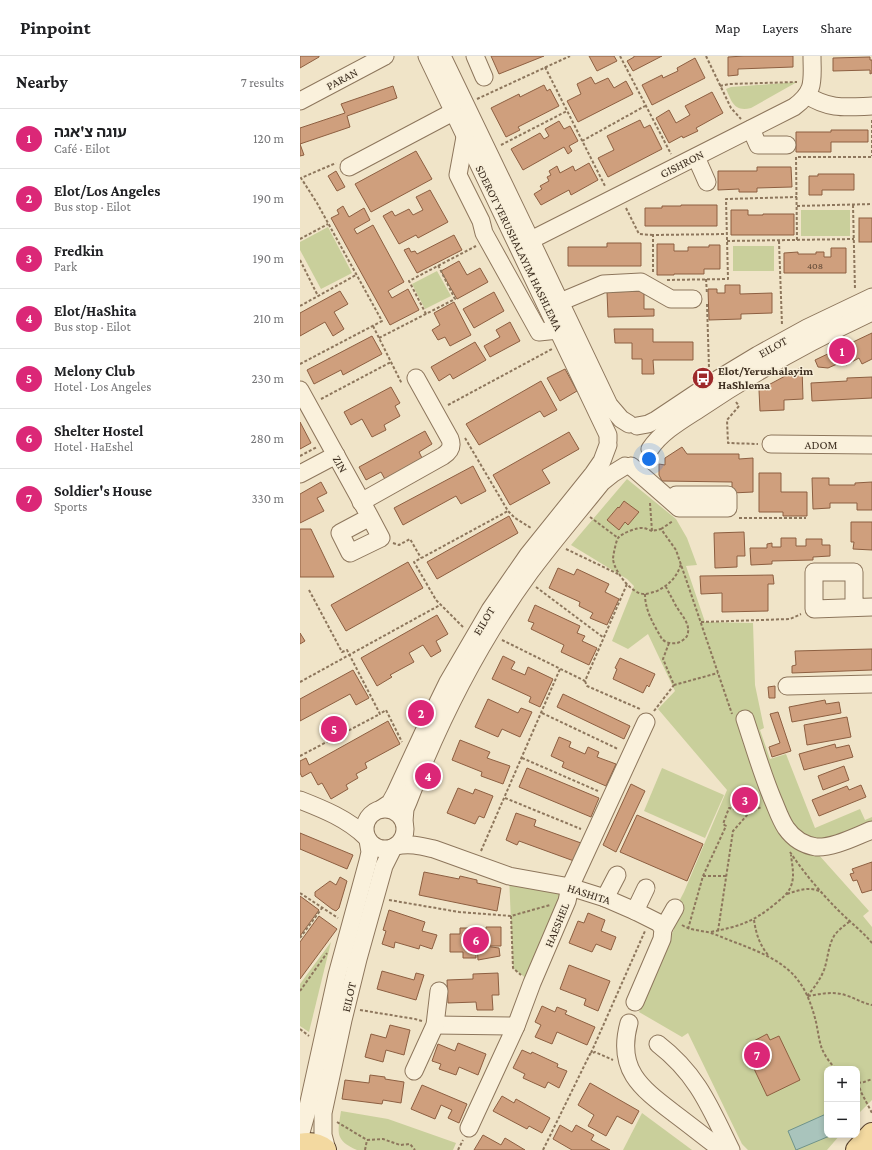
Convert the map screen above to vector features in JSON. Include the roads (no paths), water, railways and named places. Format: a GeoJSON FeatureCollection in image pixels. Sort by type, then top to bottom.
{"type":"FeatureCollection","features":[{"type":"Feature","properties":{"kind":"main road"},"geometry":{"type":"LineString","coordinates":[[858,1150],[872,1134]]}},
{"type":"Feature","properties":{"kind":"main road"},"geometry":{"type":"LineString","coordinates":[[300,1145],[313,1144],[326,1150]]}},
{"type":"Feature","properties":{"kind":"street","name":"PARAN"},"geometry":{"type":"LineString","coordinates":[[300,101],[385,56]]}},
{"type":"Feature","properties":{"kind":"street","name":"SDEROT YERUSHALAYIM HASHLEMA"},"geometry":{"type":"LineString","coordinates":[[427,56],[488,152],[561,336],[608,435],[608,443]]}},
{"type":"Feature","properties":{"kind":"street","name":"SDEROT YERUSHALAYIM HASHLEMA"},"geometry":{"type":"LineString","coordinates":[[442,56],[459,108],[465,137],[524,244],[566,300],[609,406],[621,419],[633,425]]}},
{"type":"Feature","properties":{"kind":"street"},"geometry":{"type":"LineString","coordinates":[[475,56],[484,77]]}},
{"type":"Feature","properties":{"kind":"street"},"geometry":{"type":"LineString","coordinates":[[812,56],[810,88],[816,101],[828,106],[839,107],[872,106]]}},
{"type":"Feature","properties":{"kind":"street","name":"GISHRON"},"geometry":{"type":"LineString","coordinates":[[524,244],[794,107],[801,102],[810,88]]}},
{"type":"Feature","properties":{"kind":"street"},"geometry":{"type":"LineString","coordinates":[[349,167],[459,108]]}},
{"type":"Feature","properties":{"kind":"street"},"geometry":{"type":"LineString","coordinates":[[751,129],[758,144],[787,144]]}},
{"type":"Feature","properties":{"kind":"street"},"geometry":{"type":"LineString","coordinates":[[465,137],[458,175],[481,221],[484,233],[539,332],[561,336]]}},
{"type":"Feature","properties":{"kind":"street"},"geometry":{"type":"LineString","coordinates":[[696,157],[707,182]]}},
{"type":"Feature","properties":{"kind":"street"},"geometry":{"type":"LineString","coordinates":[[552,259],[566,300],[603,284],[641,282],[653,284],[671,299],[702,298]]}},
{"type":"Feature","properties":{"kind":"street","name":"EILOT"},"geometry":{"type":"LineString","coordinates":[[633,425],[648,424],[656,420],[710,384],[783,341],[872,297]]}},
{"type":"Feature","properties":{"kind":"street","name":"EILOT"},"geometry":{"type":"LineString","coordinates":[[649,451],[654,443],[667,431],[728,389],[789,354],[872,312]]}},
{"type":"Feature","properties":{"kind":"street"},"geometry":{"type":"LineString","coordinates":[[361,502],[443,456],[449,451],[451,444],[450,439],[416,378]]}},
{"type":"Feature","properties":{"kind":"street","name":"ZIN"},"geometry":{"type":"LineString","coordinates":[[300,390],[370,517],[381,538],[350,554],[340,533],[370,517]]}},
{"type":"Feature","properties":{"kind":"street"},"geometry":{"type":"LineString","coordinates":[[657,489],[650,470],[650,445],[644,430],[633,425],[625,424],[617,428],[611,433],[608,443],[611,457],[617,462],[628,466],[675,504]]}},
{"type":"Feature","properties":{"kind":"street","name":"EILOT"},"geometry":{"type":"LineString","coordinates":[[377,810],[390,802],[445,687],[525,580],[548,539],[599,465],[605,455],[608,443]]}},
{"type":"Feature","properties":{"kind":"street","name":"ADOM"},"geometry":{"type":"LineString","coordinates":[[771,444],[872,445]]}},
{"type":"Feature","properties":{"kind":"street"},"geometry":{"type":"LineString","coordinates":[[300,474],[332,448]]}},
{"type":"Feature","properties":{"kind":"street"},"geometry":{"type":"LineString","coordinates":[[628,466],[641,462],[649,451]]}},
{"type":"Feature","properties":{"kind":"street","name":"EILOT"},"geometry":{"type":"LineString","coordinates":[[404,823],[405,809],[437,732],[509,581],[548,539],[580,509],[602,482],[612,474],[628,466]]}},
{"type":"Feature","properties":{"kind":"street"},"geometry":{"type":"LineString","coordinates":[[854,607],[854,572],[814,572],[814,609],[872,607]]}},
{"type":"Feature","properties":{"kind":"street"},"geometry":{"type":"LineString","coordinates":[[787,686],[872,684]]}},
{"type":"Feature","properties":{"kind":"street","name":"HAESHEL"},"geometry":{"type":"LineString","coordinates":[[469,1128],[516,1026],[568,894],[594,834],[648,718]]}},
{"type":"Feature","properties":{"kind":"street"},"geometry":{"type":"LineString","coordinates":[[745,719],[767,785],[780,816],[786,828],[798,840],[816,847],[826,846],[837,844],[872,830]]}},
{"type":"Feature","properties":{"kind":"street"},"geometry":{"type":"LineString","coordinates":[[300,800],[332,813],[355,827],[373,846],[381,849],[395,847],[404,837],[404,823],[399,814],[393,810],[385,808],[354,815],[332,813]]}},
{"type":"Feature","properties":{"kind":"street"},"geometry":{"type":"LineString","coordinates":[[367,839],[364,829],[365,825],[368,818],[377,810]]}},
{"type":"Feature","properties":{"kind":"street","name":"HASHITA"},"geometry":{"type":"LineString","coordinates":[[404,823],[419,838],[434,849]]}},
{"type":"Feature","properties":{"kind":"street","name":"EILOT"},"geometry":{"type":"LineString","coordinates":[[300,1136],[307,1111],[335,982],[368,861],[370,852],[367,839]]}},
{"type":"Feature","properties":{"kind":"street","name":"HASHITA"},"geometry":{"type":"LineString","coordinates":[[395,847],[412,844],[434,849],[509,876],[568,894],[605,898],[649,920]]}},
{"type":"Feature","properties":{"kind":"street","name":"EILOT"},"geometry":{"type":"LineString","coordinates":[[326,1150],[323,1131],[323,1114],[346,1007],[385,862],[395,847]]}},
{"type":"Feature","properties":{"kind":"street"},"geometry":{"type":"LineString","coordinates":[[605,898],[617,875]]}},
{"type":"Feature","properties":{"kind":"street"},"geometry":{"type":"LineString","coordinates":[[635,1002],[662,939],[649,920],[646,888]]}},
{"type":"Feature","properties":{"kind":"street"},"geometry":{"type":"LineString","coordinates":[[649,920],[675,908]]}},
{"type":"Feature","properties":{"kind":"street"},"geometry":{"type":"LineString","coordinates":[[414,1070],[435,1025],[439,992]]}},
{"type":"Feature","properties":{"kind":"street"},"geometry":{"type":"LineString","coordinates":[[628,1023],[624,1048],[629,1067],[634,1077],[654,1098],[722,1150]]}},
{"type":"Feature","properties":{"kind":"street"},"geometry":{"type":"LineString","coordinates":[[435,1025],[516,1026]]}},
{"type":"Feature","properties":{"kind":"street"},"geometry":{"type":"LineString","coordinates":[[658,1044],[675,1058],[694,1080],[709,1104],[731,1150]]}},
{"type":"Feature","properties":{"kind":"water"},"geometry":{"type":"Polygon","coordinates":[[[824,1115],[825,1138],[796,1150],[788,1131],[824,1115]]]}},
{"type":"Feature","properties":{"kind":"place","name":"עוגה צ'אגה"},"geometry":{"type":"Point","coordinates":[842,351]}},
{"type":"Feature","properties":{"kind":"place","name":"Elot/Yerushalayim HaShlema"},"geometry":{"type":"Point","coordinates":[703,378]}},
{"type":"Feature","properties":{"kind":"place","name":"Elot/Los Angeles"},"geometry":{"type":"Point","coordinates":[421,713]}},
{"type":"Feature","properties":{"kind":"place","name":"Melony Club"},"geometry":{"type":"Point","coordinates":[334,729]}},
{"type":"Feature","properties":{"kind":"place","name":"Elot/HaShita"},"geometry":{"type":"Point","coordinates":[428,776]}},
{"type":"Feature","properties":{"kind":"place","name":"Fredkin"},"geometry":{"type":"Point","coordinates":[745,800]}},
{"type":"Feature","properties":{"kind":"place","name":"Shelter Hostel"},"geometry":{"type":"Point","coordinates":[476,940]}},
{"type":"Feature","properties":{"kind":"place","name":"Soldier's House"},"geometry":{"type":"Point","coordinates":[757,1055]}}]}
